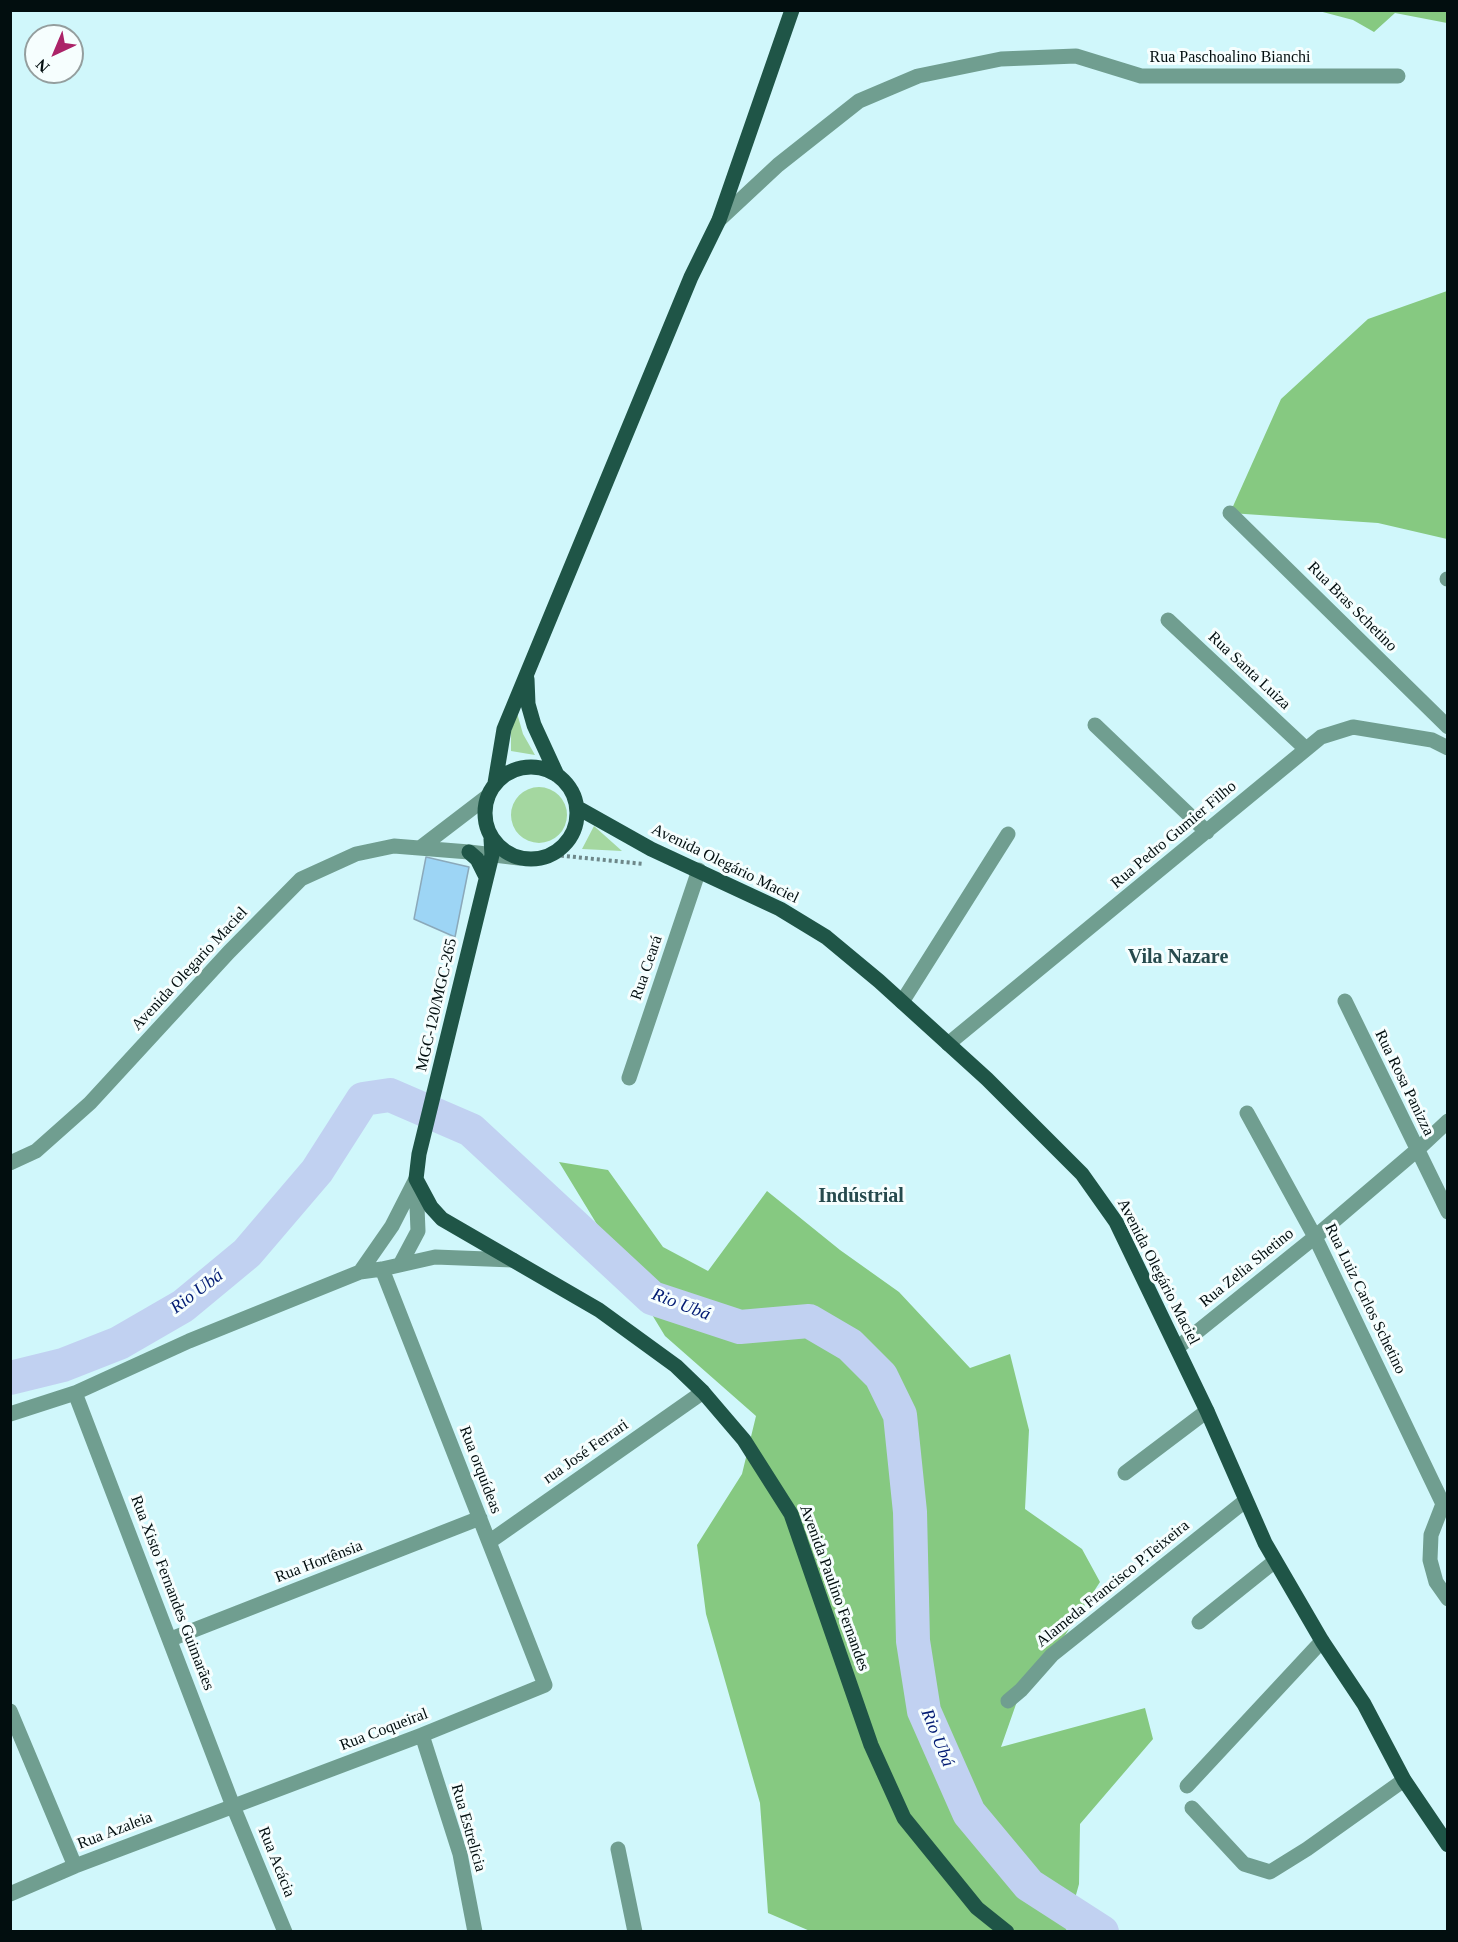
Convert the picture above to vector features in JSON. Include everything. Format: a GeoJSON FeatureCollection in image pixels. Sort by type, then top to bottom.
{"type":"FeatureCollection","features":[{"type":"Feature","properties":{"kind":"main road"},"geometry":{"type":"LineString","coordinates":[[513,857],[491,839],[486,819],[504,729],[691,277],[719,220],[792,10]]}},
{"type":"Feature","properties":{"kind":"main road"},"geometry":{"type":"LineString","coordinates":[[527,670],[528,705],[534,725],[557,775]]}},
{"type":"Feature","properties":{"kind":"main road"},"geometry":{"type":"LineString","coordinates":[[469,852],[477,859],[486,876],[498,860],[513,857],[539,859],[555,855],[574,832],[578,820],[578,808],[567,784],[557,775],[544,769],[529,767],[515,770],[492,789]]}},
{"type":"Feature","properties":{"kind":"main road","name":"Avenida Olegário Maciel"},"geometry":{"type":"LineString","coordinates":[[578,808],[651,849],[780,909],[826,937],[987,1079],[1082,1174],[1116,1222],[1207,1411],[1245,1501],[1275,1561],[1322,1641],[1364,1704],[1404,1780],[1447,1841]]}},
{"type":"Feature","properties":{"kind":"main road","name":"MGC-120/MGC-265"},"geometry":{"type":"LineString","coordinates":[[416,1179],[419,1154],[492,855],[491,839]]}},
{"type":"Feature","properties":{"kind":"main road","name":"Avenida Paulino Fernandes"},"geometry":{"type":"LineString","coordinates":[[416,1179],[431,1207],[442,1219],[599,1310],[676,1366],[703,1392],[744,1440],[791,1514],[872,1745],[904,1818],[977,1908],[1007,1932]]}},
{"type":"Feature","properties":{"kind":"street","name":"Rua Paschoalino Bianchi"},"geometry":{"type":"LineString","coordinates":[[719,220],[778,165],[859,101],[918,76],[1001,59],[1076,56],[1141,76],[1398,76]]}},
{"type":"Feature","properties":{"kind":"street","name":"Rua Bras Schetino"},"geometry":{"type":"LineString","coordinates":[[1230,513],[1448,727]]}},
{"type":"Feature","properties":{"kind":"street","name":"Rua Santa Luiza"},"geometry":{"type":"LineString","coordinates":[[1168,620],[1306,749]]}},
{"type":"Feature","properties":{"kind":"street"},"geometry":{"type":"LineString","coordinates":[[1095,725],[1207,832]]}},
{"type":"Feature","properties":{"kind":"street","name":"Rua Pedro Gumier Filho"},"geometry":{"type":"LineString","coordinates":[[948,1044],[1321,737],[1353,727],[1432,740],[1448,748]]}},
{"type":"Feature","properties":{"kind":"street"},"geometry":{"type":"LineString","coordinates":[[420,848],[492,789]]}},
{"type":"Feature","properties":{"kind":"street"},"geometry":{"type":"LineString","coordinates":[[902,1002],[1008,834]]}},
{"type":"Feature","properties":{"kind":"street","name":"Avenida Olegario Maciel"},"geometry":{"type":"LineString","coordinates":[[10,1163],[36,1151],[90,1103],[221,960],[301,879],[356,854],[394,846],[513,857]]}},
{"type":"Feature","properties":{"kind":"street","name":"Rua Ceará"},"geometry":{"type":"LineString","coordinates":[[629,1078],[699,870]]}},
{"type":"Feature","properties":{"kind":"street","name":"Rua Rosa Panizza"},"geometry":{"type":"LineString","coordinates":[[1344,1001],[1448,1212]]}},
{"type":"Feature","properties":{"kind":"street","name":"Rua Luiz Carlos Schetino"},"geometry":{"type":"LineString","coordinates":[[1247,1113],[1315,1237],[1445,1502]]}},
{"type":"Feature","properties":{"kind":"street","name":"Rua Zelia Shetino"},"geometry":{"type":"LineString","coordinates":[[1177,1348],[1315,1237],[1448,1121]]}},
{"type":"Feature","properties":{"kind":"street"},"geometry":{"type":"LineString","coordinates":[[401,1263],[418,1231],[416,1179]]}},
{"type":"Feature","properties":{"kind":"street"},"geometry":{"type":"LineString","coordinates":[[360,1272],[392,1226],[416,1179]]}},
{"type":"Feature","properties":{"kind":"street","name":"Avenida Paulino Fernandes"},"geometry":{"type":"LineString","coordinates":[[10,1414],[75,1393],[189,1341],[360,1272],[435,1257],[513,1260]]}},
{"type":"Feature","properties":{"kind":"street","name":"Rua orquídeas"},"geometry":{"type":"LineString","coordinates":[[382,1269],[546,1685]]}},
{"type":"Feature","properties":{"kind":"street","name":"rua José Ferrari"},"geometry":{"type":"LineString","coordinates":[[489,1542],[703,1392]]}},
{"type":"Feature","properties":{"kind":"street","name":"Rua Xisto Fernandes Guimarães"},"geometry":{"type":"LineString","coordinates":[[75,1393],[233,1806]]}},
{"type":"Feature","properties":{"kind":"street"},"geometry":{"type":"LineString","coordinates":[[1125,1473],[1207,1411]]}},
{"type":"Feature","properties":{"kind":"street","name":"Alameda Francisco P.Teixeira"},"geometry":{"type":"LineString","coordinates":[[1008,1701],[1021,1690],[1052,1654],[1245,1501]]}},
{"type":"Feature","properties":{"kind":"street"},"geometry":{"type":"LineString","coordinates":[[1445,1502],[1431,1535],[1430,1560],[1436,1582],[1448,1599]]}},
{"type":"Feature","properties":{"kind":"street","name":"Rua Hortênsia"},"geometry":{"type":"LineString","coordinates":[[171,1639],[480,1518]]}},
{"type":"Feature","properties":{"kind":"street"},"geometry":{"type":"LineString","coordinates":[[1199,1622],[1275,1561]]}},
{"type":"Feature","properties":{"kind":"street"},"geometry":{"type":"LineString","coordinates":[[1187,1786],[1322,1641]]}},
{"type":"Feature","properties":{"kind":"street","name":"Rua Coqueiral"},"geometry":{"type":"LineString","coordinates":[[233,1806],[422,1736],[546,1685]]}},
{"type":"Feature","properties":{"kind":"street"},"geometry":{"type":"LineString","coordinates":[[10,1711],[75,1866]]}},
{"type":"Feature","properties":{"kind":"street","name":"Rua Estrelícia"},"geometry":{"type":"LineString","coordinates":[[422,1736],[460,1854],[475,1932]]}},
{"type":"Feature","properties":{"kind":"street"},"geometry":{"type":"LineString","coordinates":[[1192,1808],[1244,1864],[1270,1872],[1307,1850],[1404,1780]]}},
{"type":"Feature","properties":{"kind":"street","name":"Rua Azaleia"},"geometry":{"type":"LineString","coordinates":[[10,1894],[75,1866],[233,1806]]}},
{"type":"Feature","properties":{"kind":"street","name":"Rua Acácia"},"geometry":{"type":"LineString","coordinates":[[233,1806],[285,1932]]}},
{"type":"Feature","properties":{"kind":"street"},"geometry":{"type":"LineString","coordinates":[[618,1849],[635,1932]]}},
{"type":"Feature","properties":{"kind":"path"},"geometry":{"type":"LineString","coordinates":[[555,855],[654,865]]}},
{"type":"Feature","properties":{"kind":"green space"},"geometry":{"type":"Polygon","coordinates":[[[1319,11],[1447,11],[1447,23],[1395,13],[1374,32],[1353,20],[1319,11]]]}},
{"type":"Feature","properties":{"kind":"green space"},"geometry":{"type":"Polygon","coordinates":[[[1447,291],[1447,539],[1378,523],[1230,513],[1281,399],[1368,319],[1447,291]]]}},
{"type":"Feature","properties":{"kind":"green space"},"geometry":{"type":"Polygon","coordinates":[[[517,713],[523,734],[535,755],[511,751],[511,731],[517,713]]]}},
{"type":"Feature","properties":{"kind":"green space"},"geometry":{"type":"Polygon","coordinates":[[[539,787],[550,789],[559,795],[565,804],[567,815],[565,826],[559,835],[550,841],[539,843],[528,841],[519,835],[513,826],[511,815],[513,804],[519,795],[528,789],[539,787]]]}},
{"type":"Feature","properties":{"kind":"green space"},"geometry":{"type":"Polygon","coordinates":[[[594,826],[622,851],[582,849],[594,826]]]}},
{"type":"Feature","properties":{"kind":"green space"},"geometry":{"type":"Polygon","coordinates":[[[559,1162],[608,1170],[663,1247],[708,1271],[767,1191],[840,1250],[899,1292],[970,1368],[1010,1354],[1029,1430],[1025,1509],[1082,1549],[1100,1582],[1052,1655],[1021,1690],[1001,1747],[1145,1708],[1153,1739],[1080,1824],[1079,1884],[1066,1931],[810,1931],[768,1913],[760,1803],[706,1614],[697,1545],[742,1474],[756,1416],[665,1336],[559,1162]]]}},
{"type":"Feature","properties":{"kind":"building"},"geometry":{"type":"Polygon","coordinates":[[[426,857],[469,867],[455,937],[414,919],[426,857]]]}},
{"type":"Feature","properties":{"kind":"waterway","name":"Rio Ubá"},"geometry":{"type":"LineString","coordinates":[[10,1378],[63,1365],[119,1343],[183,1306],[247,1253],[317,1171],[363,1099],[390,1095],[471,1130],[652,1298],[740,1327],[809,1321],[850,1345],[881,1376],[900,1415],[910,1512],[913,1641],[924,1711],[969,1813],[1029,1885],[1102,1932]]}},
{"type":"Feature","properties":{"kind":"district","name":"Vila Nazare"},"geometry":{"type":"Point","coordinates":[1178,958]}},
{"type":"Feature","properties":{"kind":"district","name":"Indústrial"},"geometry":{"type":"Point","coordinates":[861,1197]}}]}
